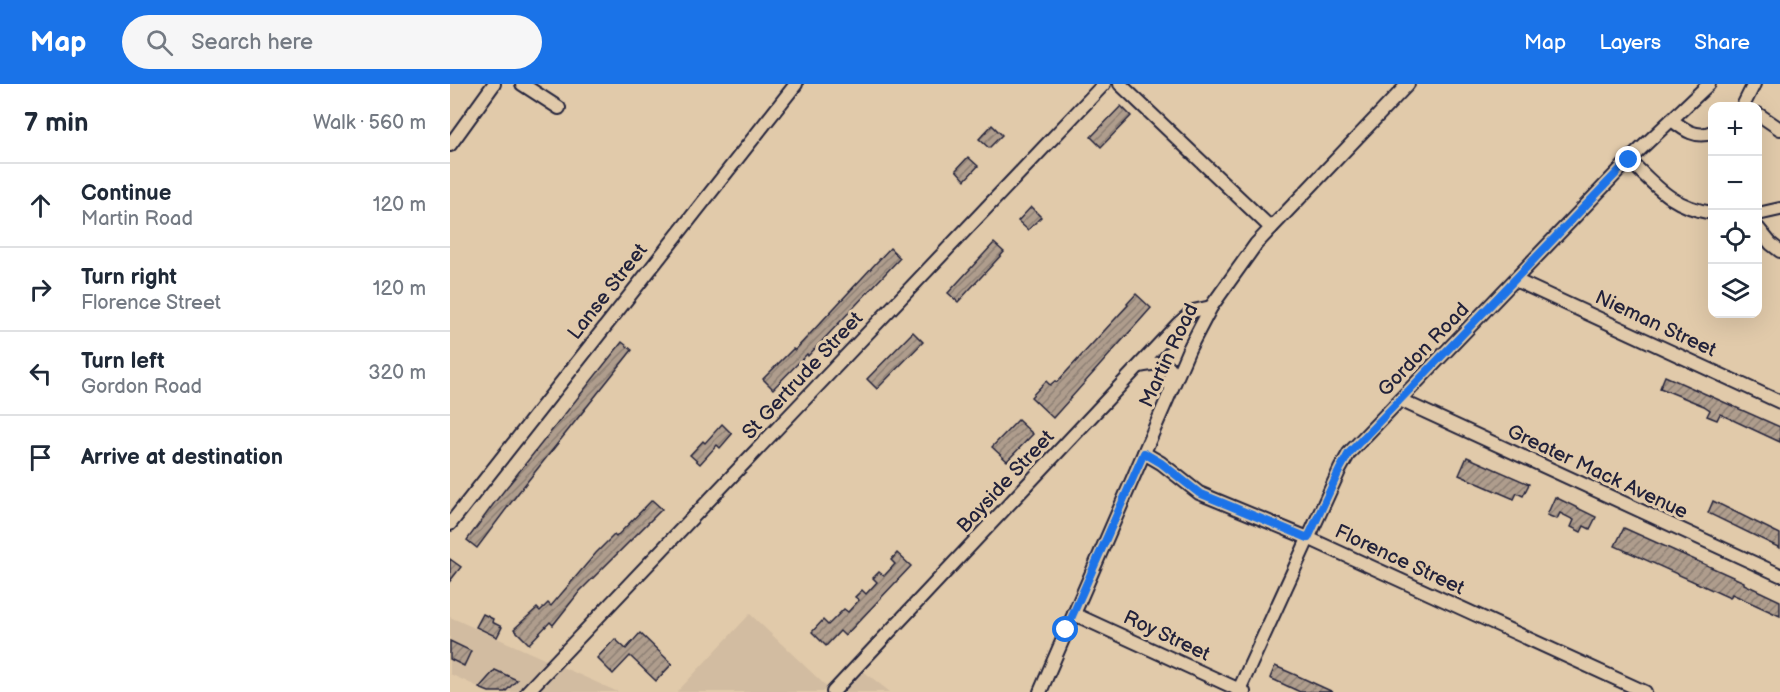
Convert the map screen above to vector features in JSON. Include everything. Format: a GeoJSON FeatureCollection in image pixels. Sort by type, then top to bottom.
{"type":"FeatureCollection","features":[{"type":"Feature","properties":{"kind":"street"},"geometry":{"type":"LineString","coordinates":[[450,145],[494,84]]}},
{"type":"Feature","properties":{"kind":"street"},"geometry":{"type":"LineString","coordinates":[[522,84],[559,108]]}},
{"type":"Feature","properties":{"kind":"street","name":"Lanse Street"},"geometry":{"type":"LineString","coordinates":[[450,524],[796,84]]}},
{"type":"Feature","properties":{"kind":"street","name":"St Gertrude Street"},"geometry":{"type":"LineString","coordinates":[[527,692],[1104,84]]}},
{"type":"Feature","properties":{"kind":"street"},"geometry":{"type":"LineString","coordinates":[[1120,84],[1271,228]]}},
{"type":"Feature","properties":{"kind":"street","name":"Martin Road"},"geometry":{"type":"LineString","coordinates":[[1040,692],[1189,349],[1211,307],[1241,263],[1271,228],[1408,84]]}},
{"type":"Feature","properties":{"kind":"street","name":"Gordon Road"},"geometry":{"type":"LineString","coordinates":[[1240,691],[1344,460],[1629,160],[1709,84]]}},
{"type":"Feature","properties":{"kind":"street"},"geometry":{"type":"LineString","coordinates":[[1747,102],[1754,84]]}},
{"type":"Feature","properties":{"kind":"street"},"geometry":{"type":"LineString","coordinates":[[1762,117],[1780,129]]}},
{"type":"Feature","properties":{"kind":"street"},"geometry":{"type":"LineString","coordinates":[[1672,120],[1690,133],[1708,134]]}},
{"type":"Feature","properties":{"kind":"street"},"geometry":{"type":"LineString","coordinates":[[1629,160],[1675,201],[1693,209],[1708,212]]}},
{"type":"Feature","properties":{"kind":"street"},"geometry":{"type":"LineString","coordinates":[[1762,213],[1780,209]]}},
{"type":"Feature","properties":{"kind":"street"},"geometry":{"type":"LineString","coordinates":[[1762,233],[1780,251]]}},
{"type":"Feature","properties":{"kind":"street","name":"Nieman Street"},"geometry":{"type":"LineString","coordinates":[[1515,280],[1780,402]]}},
{"type":"Feature","properties":{"kind":"street","name":"Bayside Street"},"geometry":{"type":"LineString","coordinates":[[833,692],[1151,352],[1193,311],[1211,307]]}},
{"type":"Feature","properties":{"kind":"street"},"geometry":{"type":"LineString","coordinates":[[1140,366],[1158,363],[1171,369],[1165,406]]}},
{"type":"Feature","properties":{"kind":"street","name":"Greater Mack Avenue"},"geometry":{"type":"LineString","coordinates":[[1400,400],[1780,575]]}},
{"type":"Feature","properties":{"kind":"street","name":"Florence Street"},"geometry":{"type":"LineString","coordinates":[[1144,453],[1161,463],[1199,493],[1308,538],[1645,692]]}},
{"type":"Feature","properties":{"kind":"street","name":"Roy Street"},"geometry":{"type":"LineString","coordinates":[[1074,614],[1240,691]]}},
{"type":"Feature","properties":{"kind":"shaded area"},"geometry":{"type":"Polygon","coordinates":[[[750,614],[827,687],[823,692],[677,692],[750,614]]]}},
{"type":"Feature","properties":{"kind":"shaded area"},"geometry":{"type":"Polygon","coordinates":[[[450,617],[618,692],[489,692],[450,674],[450,617]]]}},
{"type":"Feature","properties":{"kind":"shaded area"},"geometry":{"type":"Polygon","coordinates":[[[862,670],[890,692],[842,692],[862,670]]]}},
{"type":"Feature","properties":{"kind":"building"},"geometry":{"type":"Polygon","coordinates":[[[1121,106],[1131,116],[1101,147],[1091,137],[1121,106]]]}},
{"type":"Feature","properties":{"kind":"building"},"geometry":{"type":"Polygon","coordinates":[[[992,125],[1002,135],[989,148],[979,139],[992,125]]]}},
{"type":"Feature","properties":{"kind":"building"},"geometry":{"type":"Polygon","coordinates":[[[968,157],[978,166],[965,180],[956,170],[968,157]]]}},
{"type":"Feature","properties":{"kind":"building"},"geometry":{"type":"Polygon","coordinates":[[[1031,207],[1041,217],[1028,230],[1018,221],[1031,207]]]}},
{"type":"Feature","properties":{"kind":"building"},"geometry":{"type":"Polygon","coordinates":[[[994,243],[1004,252],[958,302],[948,293],[994,243]]]}},
{"type":"Feature","properties":{"kind":"building"},"geometry":{"type":"Polygon","coordinates":[[[890,248],[900,258],[808,356],[807,354],[773,389],[763,379],[793,349],[795,350],[890,248]]]}},
{"type":"Feature","properties":{"kind":"building"},"geometry":{"type":"Polygon","coordinates":[[[1136,294],[1151,308],[1053,418],[1031,397],[1046,381],[1050,385],[1057,382],[1136,294]]]}},
{"type":"Feature","properties":{"kind":"building"},"geometry":{"type":"Polygon","coordinates":[[[913,332],[923,342],[877,389],[867,379],[913,332]]]}},
{"type":"Feature","properties":{"kind":"building"},"geometry":{"type":"Polygon","coordinates":[[[622,342],[632,350],[477,548],[467,540],[622,342]]]}},
{"type":"Feature","properties":{"kind":"building"},"geometry":{"type":"Polygon","coordinates":[[[1665,376],[1780,427],[1780,442],[1720,414],[1717,420],[1707,416],[1710,410],[1704,406],[1660,388],[1665,376]]]}},
{"type":"Feature","properties":{"kind":"building"},"geometry":{"type":"Polygon","coordinates":[[[1018,420],[1033,434],[1007,461],[992,447],[1018,420]]]}},
{"type":"Feature","properties":{"kind":"building"},"geometry":{"type":"Polygon","coordinates":[[[722,424],[732,434],[720,448],[717,445],[700,464],[690,455],[703,441],[705,443],[722,424]]]}},
{"type":"Feature","properties":{"kind":"building"},"geometry":{"type":"Polygon","coordinates":[[[1467,457],[1529,484],[1523,496],[1517,493],[1514,499],[1459,475],[1467,457]]]}},
{"type":"Feature","properties":{"kind":"building"},"geometry":{"type":"Polygon","coordinates":[[[1555,497],[1596,517],[1590,529],[1584,526],[1581,532],[1571,527],[1574,520],[1560,513],[1557,519],[1547,515],[1555,497]]]}},
{"type":"Feature","properties":{"kind":"building"},"geometry":{"type":"Polygon","coordinates":[[[652,500],[662,509],[580,591],[553,625],[550,622],[529,644],[514,629],[537,608],[540,611],[548,603],[551,606],[596,553],[614,535],[616,537],[652,500]]]}},
{"type":"Feature","properties":{"kind":"building"},"geometry":{"type":"Polygon","coordinates":[[[1713,501],[1780,534],[1780,548],[1708,513],[1713,501]]]}},
{"type":"Feature","properties":{"kind":"building"},"geometry":{"type":"Polygon","coordinates":[[[1624,528],[1744,582],[1780,601],[1780,616],[1732,594],[1730,598],[1615,546],[1624,528]]]}},
{"type":"Feature","properties":{"kind":"building"},"geometry":{"type":"Polygon","coordinates":[[[897,553],[911,566],[845,636],[840,631],[826,646],[812,632],[823,620],[828,625],[844,609],[848,612],[859,600],[855,597],[862,590],[866,594],[877,582],[873,578],[879,572],[884,576],[895,564],[891,560],[897,553]]]}},
{"type":"Feature","properties":{"kind":"building"},"geometry":{"type":"Polygon","coordinates":[[[450,559],[461,567],[450,581],[450,559]]]}},
{"type":"Feature","properties":{"kind":"building"},"geometry":{"type":"Polygon","coordinates":[[[483,614],[502,627],[497,637],[476,627],[483,614]]]}},
{"type":"Feature","properties":{"kind":"building"},"geometry":{"type":"Polygon","coordinates":[[[640,633],[672,664],[656,681],[630,656],[613,674],[597,658],[615,639],[626,649],[640,633]]]}},
{"type":"Feature","properties":{"kind":"building"},"geometry":{"type":"Polygon","coordinates":[[[450,641],[471,651],[464,666],[450,659],[450,641]]]}},
{"type":"Feature","properties":{"kind":"building"},"geometry":{"type":"Polygon","coordinates":[[[1275,666],[1333,692],[1300,692],[1270,678],[1275,666]]]}},
{"type":"Feature","properties":{"kind":"building"},"geometry":{"type":"Polygon","coordinates":[[[495,670],[517,680],[505,692],[489,692],[479,688],[495,670]]]}},
{"type":"Feature","properties":{"kind":"route"},"geometry":{"type":"LineString","coordinates":[[1066,630],[1144,453],[1161,463],[1199,493],[1308,538],[1349,453],[1629,160]]}}]}
